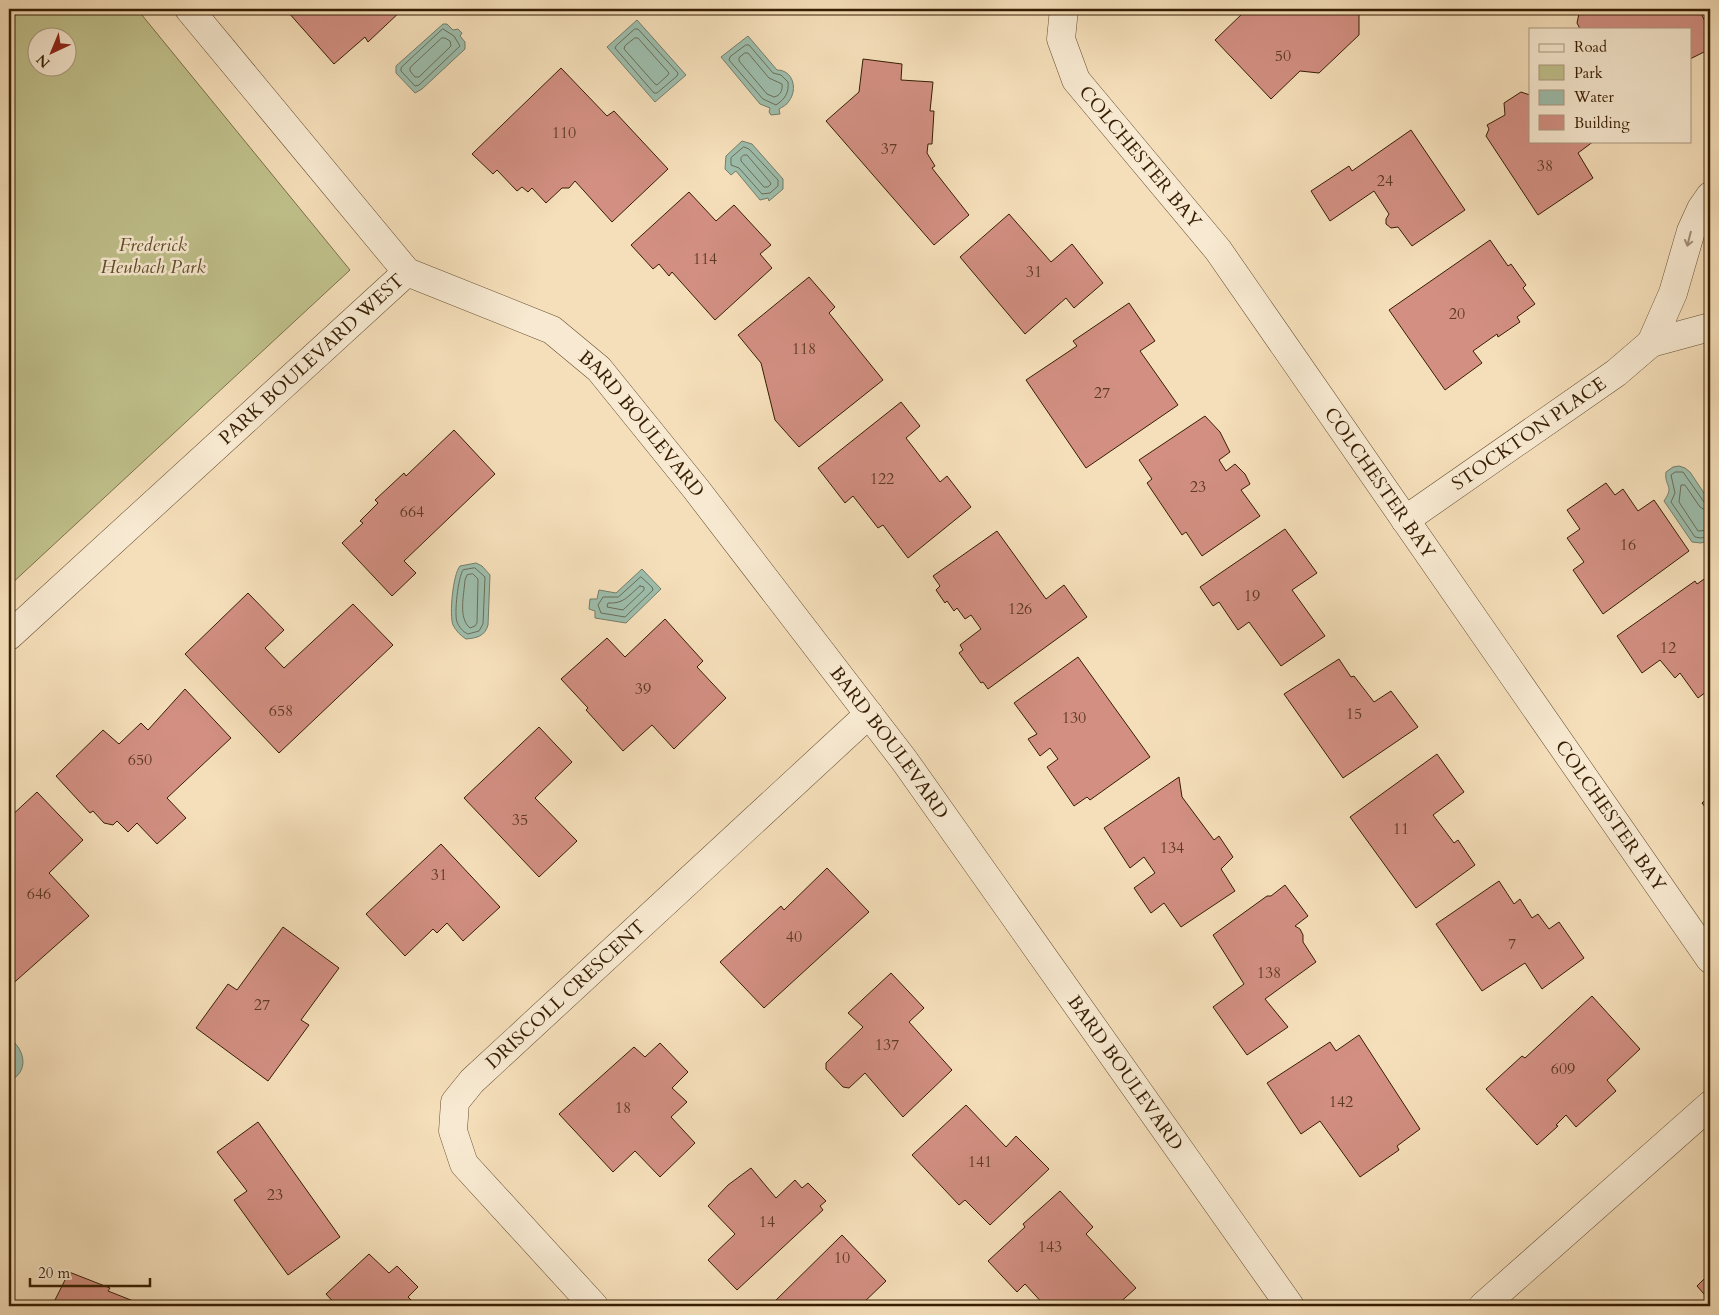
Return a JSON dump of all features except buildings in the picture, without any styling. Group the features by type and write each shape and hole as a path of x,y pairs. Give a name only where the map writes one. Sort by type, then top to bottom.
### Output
{"street":[{"name":"PARK BOULEVARD WEST","path":"9,636 407,272 189,9"},
{"name":"COLCHESTER BAY","path":"1064,9 1062,39 1076,80 1218,250 1710,959"},
{"name":"STOCKTON PLACE","path":"1405,520 1616,373 1651,343 1673,294 1691,231 1701,209 1710,196"},
{"name":"BARD BOULEVARD","path":"407,272 552,330 599,369 690,482 904,760 1290,1306"},
{"name":"STOCKTON PLACE","path":"1651,343 1710,327"},
{"name":"DRISCOLL CRESCENT","path":"594,1306 464,1164 453,1131 455,1102 479,1074 869,714"},
{"path":"1483,1306 1710,1105"}],"green space":[{"name":"Frederick Heubach Park","path":"9,9 137,9 350,270 9,586"}],"water":[{"path":"637,20 686,75 655,102 607,47"},
{"path":"443,24 447,24 453,30 458,29 462,33 460,36 465,42 465,49 422,89 415,93 396,73 396,66"},
{"path":"748,36 777,70 787,73 792,81 792,96 787,104 779,109 780,114 771,115 769,112 770,108 760,104 721,57"},
{"path":"742,141 752,144 783,179 783,189 769,201 768,198 760,200 736,171 731,175 725,169 726,156"},
{"path":"1679,466 1690,472 1710,502 1710,540 1701,543 1692,542 1664,501 1669,492 1666,472 1673,467"},
{"path":"476,563 482,566 490,575 488,625 485,632 480,636 466,639 453,625 451,613 452,595 455,577 460,566"},
{"path":"642,569 661,589 626,623 595,618 595,611 589,609 590,599 597,599 599,590 616,593"},
{"path":"9,1038 19,1048 23,1060 20,1072 9,1081"}]}
